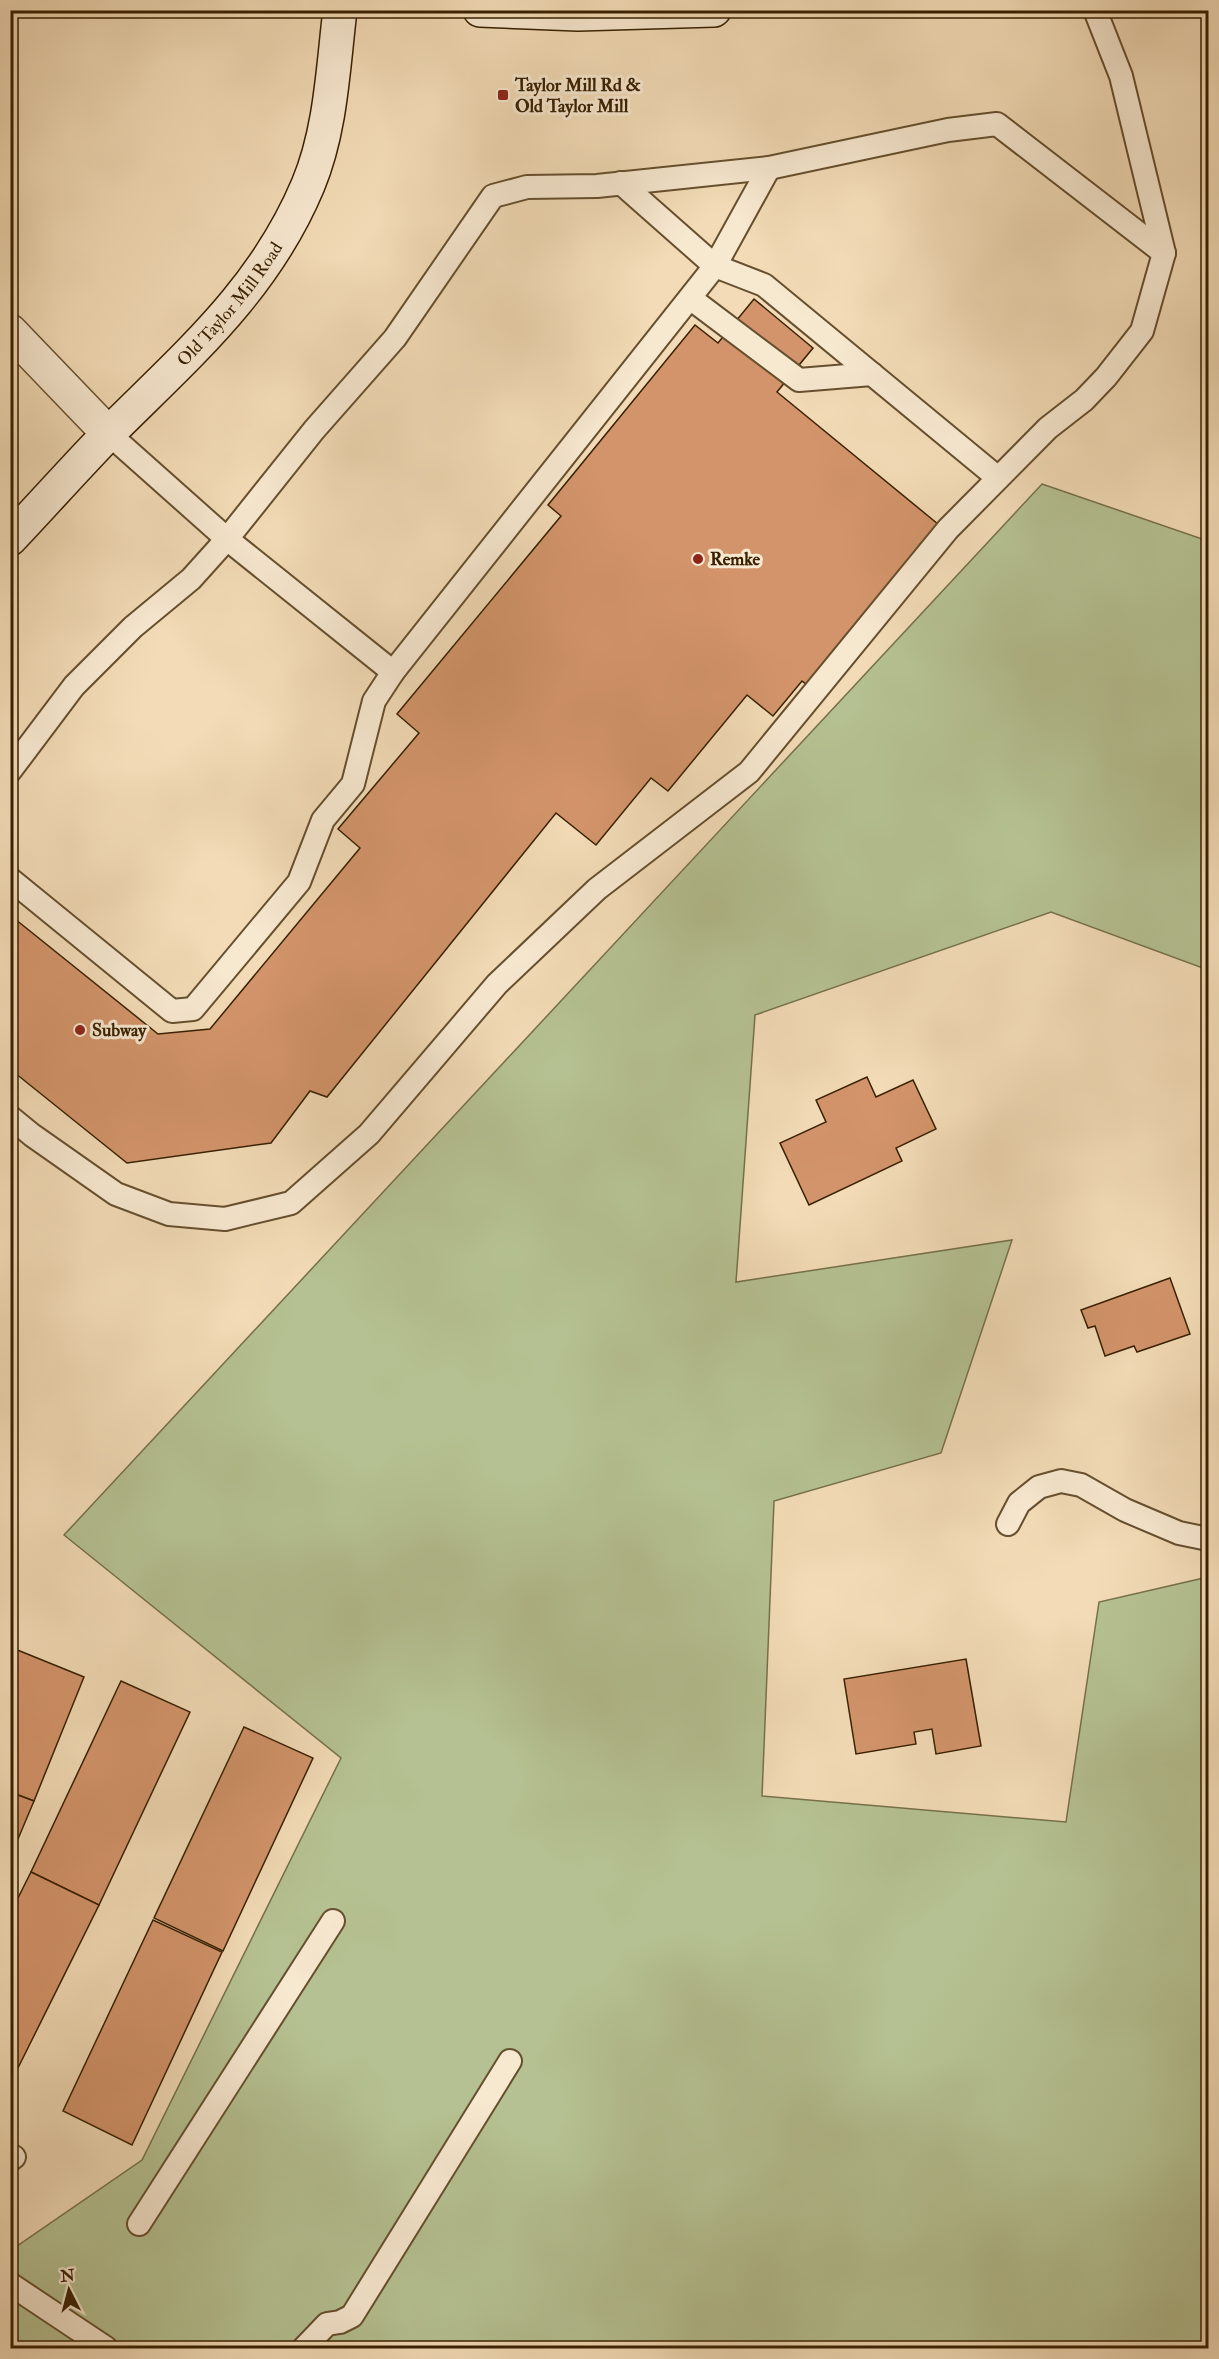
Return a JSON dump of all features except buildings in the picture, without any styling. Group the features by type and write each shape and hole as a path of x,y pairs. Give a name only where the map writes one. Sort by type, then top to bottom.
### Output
{"street":[{"name":"Old Taylor Mill Road","path":"10,539 109,434 204,339 246,292 281,241 309,183 328,116 340,10"},
{"path":"480,10 578,14 714,10"},
{"path":"10,331 109,434"}],"lane":[{"path":"10,1117 116,1194 169,1214 225,1219 291,1203 369,1134 497,984 597,889 748,772 948,529 1048,428 1084,400 1106,377 1142,331 1164,253 1121,76 1095,10"},
{"path":"10,771 74,686 133,627 191,579 227,539 314,430 395,338 493,196 526,187 597,186 769,168 948,130 997,124 1164,253"},
{"path":"10,879 172,1011 194,1009 299,882 323,820 353,784 374,701 393,672 715,266 769,168"},
{"path":"621,183 715,266 764,285 998,478"},
{"path":"690,298 800,380 872,374"},
{"path":"109,434 227,539 393,672"},
{"path":"1008,1524 1019,1503 1039,1487 1061,1480 1081,1485 1125,1510 1179,1533 1209,1539"},
{"path":"139,2224 333,1921"},
{"path":"304,2349 327,2324 340,2322 352,2316 510,2061"},
{"path":"10,2284 106,2349"}],"green space":[{"path":"1042,484 1208,541 1208,970 1051,912 755,1015 736,1282 1012,1240 941,1453 774,1501 762,1796 1066,1822 1099,1602 1208,1577 1208,2337 1195,2348 11,2348 10,2251 142,2160 341,1758 64,1535"}],"place":[{"name":"Taylor Mill Rd & Old Taylor Mill","path":"503,95"},
{"name":"Remke","path":"698,559"},
{"name":"Subway","path":"80,1030"}]}
